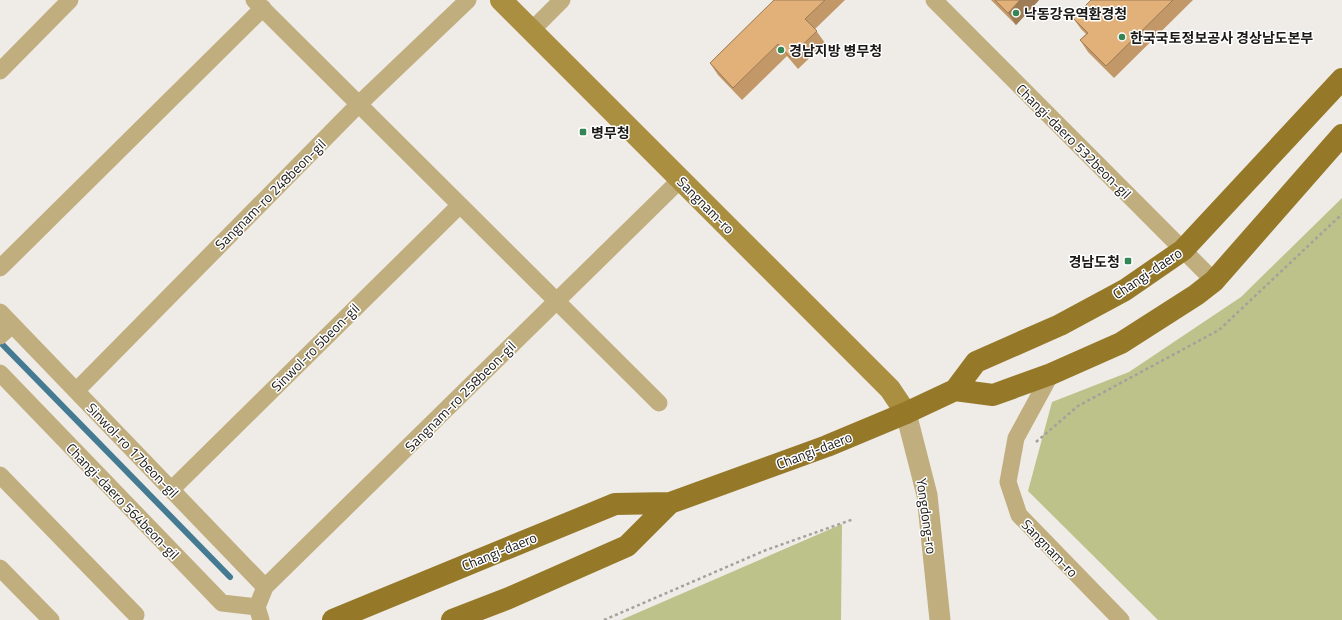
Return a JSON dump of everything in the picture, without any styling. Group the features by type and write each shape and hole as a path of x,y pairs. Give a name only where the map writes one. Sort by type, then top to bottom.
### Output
{"main road":[{"name":"Sangnam-ro","path":"501,0 890,389 906,413"},
{"name":"Changi-daero","path":"333,620 615,504 670,503 827,446 906,413 955,390 976,362 1060,325 1126,290 1182,250 1342,79"},
{"path":"955,390 993,395 1051,374 1121,343 1190,299 1214,281 1342,135"},
{"name":"Changi-daero","path":"452,620 509,598 627,546 670,503"}],"street":[{"path":"0,71 70,0"},
{"name":"Sangnam-ro 248beon-gil","path":"76,391 359,104 468,0"},
{"path":"532,30 562,0"},
{"name":"Changi-daero 532beon-gil","path":"934,0 1214,281"},
{"path":"0,268 258,4 659,403"},
{"name":"Sangnam-ro 258beon-gil","path":"259,614 265,588 681,179"},
{"name":"Sinwol-ro 5beon-gil","path":"171,490 460,205"},
{"name":"Sinwol-ro 17beon-gil","path":"0,312 6,330 76,391 265,588"},
{"name":"Changi-daero 564beon-gil","path":"0,373 222,603 259,614"},
{"name":"Sangnam-ro","path":"1051,374 1016,438 1008,482 1019,515 1121,620"},
{"name":"Yongdong-ro","path":"906,413 927,495 940,620"},
{"path":"0,475 136,615"},
{"path":"0,568 50,620"}],"path":[{"path":"1036,442 1078,406 1219,330 1342,214"},
{"path":"604,620 766,550 854,519"}],"green space":[{"path":"1342,198 1342,620 1158,620 1028,491 1052,402 1129,372 1241,297"},
{"path":"842,524 841,620 621,620"}],"building":[{"path":"774,0 825,0 805,19 817,31 790,57 778,44 733,88 710,63"},
{"path":"995,0 1020,0 1008,13"},
{"name":"한국국토정보공사 경상남도본부","path":"1091,0 1173,0 1106,66 1080,40 1088,33 1073,18"}],"waterway":[{"path":"0,342 230,577"}],"place":[{"name":"낙동강유역환경청","path":"1016,13"},
{"name":"한국국토정보공사 경상남도본부","path":"1122,37"},
{"name":"경남지방 병무청","path":"781,50"},
{"name":"병무청","path":"583,132"},
{"name":"경남도청","path":"1128,261"}]}
